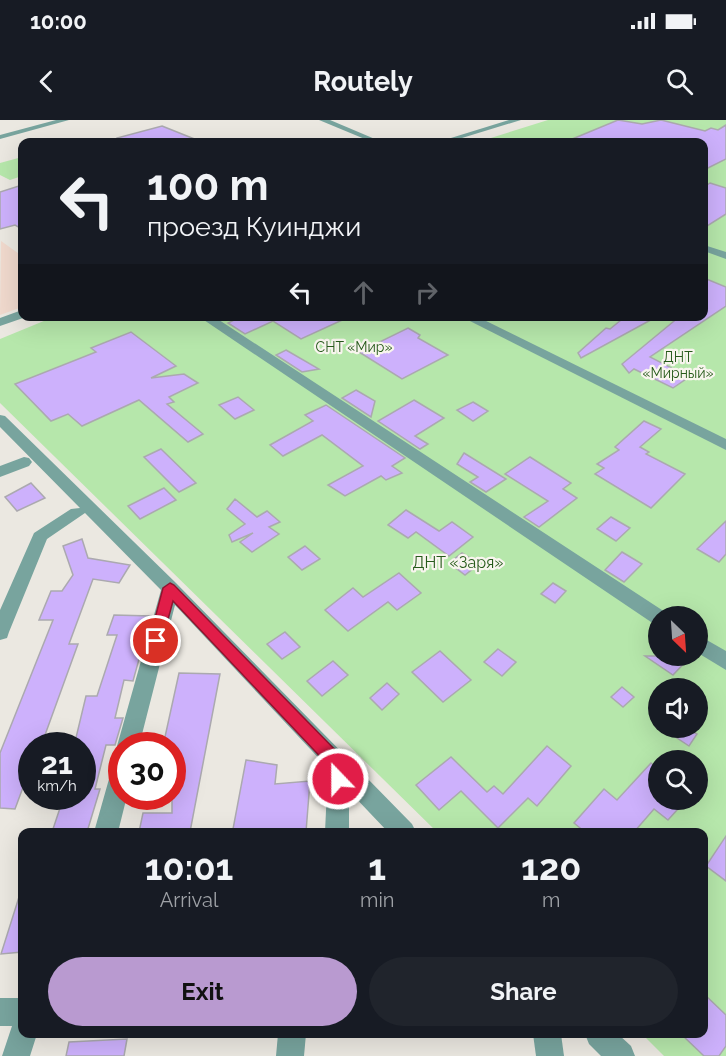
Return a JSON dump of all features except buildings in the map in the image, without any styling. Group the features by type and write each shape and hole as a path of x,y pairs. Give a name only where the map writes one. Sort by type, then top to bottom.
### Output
{"street":[{"path":"0,137 42,120"},
{"path":"0,131 65,120"},
{"path":"322,120 368,138"},
{"path":"456,138 517,120"},
{"path":"708,249 726,256"},
{"path":"0,322 18,315"},
{"path":"212,321 648,610"},
{"path":"476,321 726,445"},
{"path":"0,419 170,588 400,828"},
{"path":"0,472 24,462"},
{"path":"0,632 40,537 44,532 77,513"},
{"path":"132,732 170,588"},
{"path":"708,650 726,662"},
{"path":"337,828 339,764"},
{"path":"107,828 112,810"},
{"path":"0,1012 18,1012"},
{"path":"16,1056 22,1038"},
{"path":"290,1056 292,1038"},
{"path":"548,1038 550,1056"},
{"path":"603,1038 621,1056"}],"shaded area":[{"path":"1,241 18,253 18,308 0,315"}],"green space":[{"name":"ДНТ «Заря»","path":"548,120 726,120 726,1056 664,1056 646,1038 708,1038 708,828 433,828 0,403 0,339 44,321 708,321 708,138 491,138"},
{"path":"18,158 18,177 10,180 0,175 0,163"}],"route":[{"path":"156,641 170,588 339,764 338,779"}],"park label":[{"name":"СНТ «Мир»","path":"354,347"},
{"name":"ДНТ «Мирный»","path":"678,366"}]}
